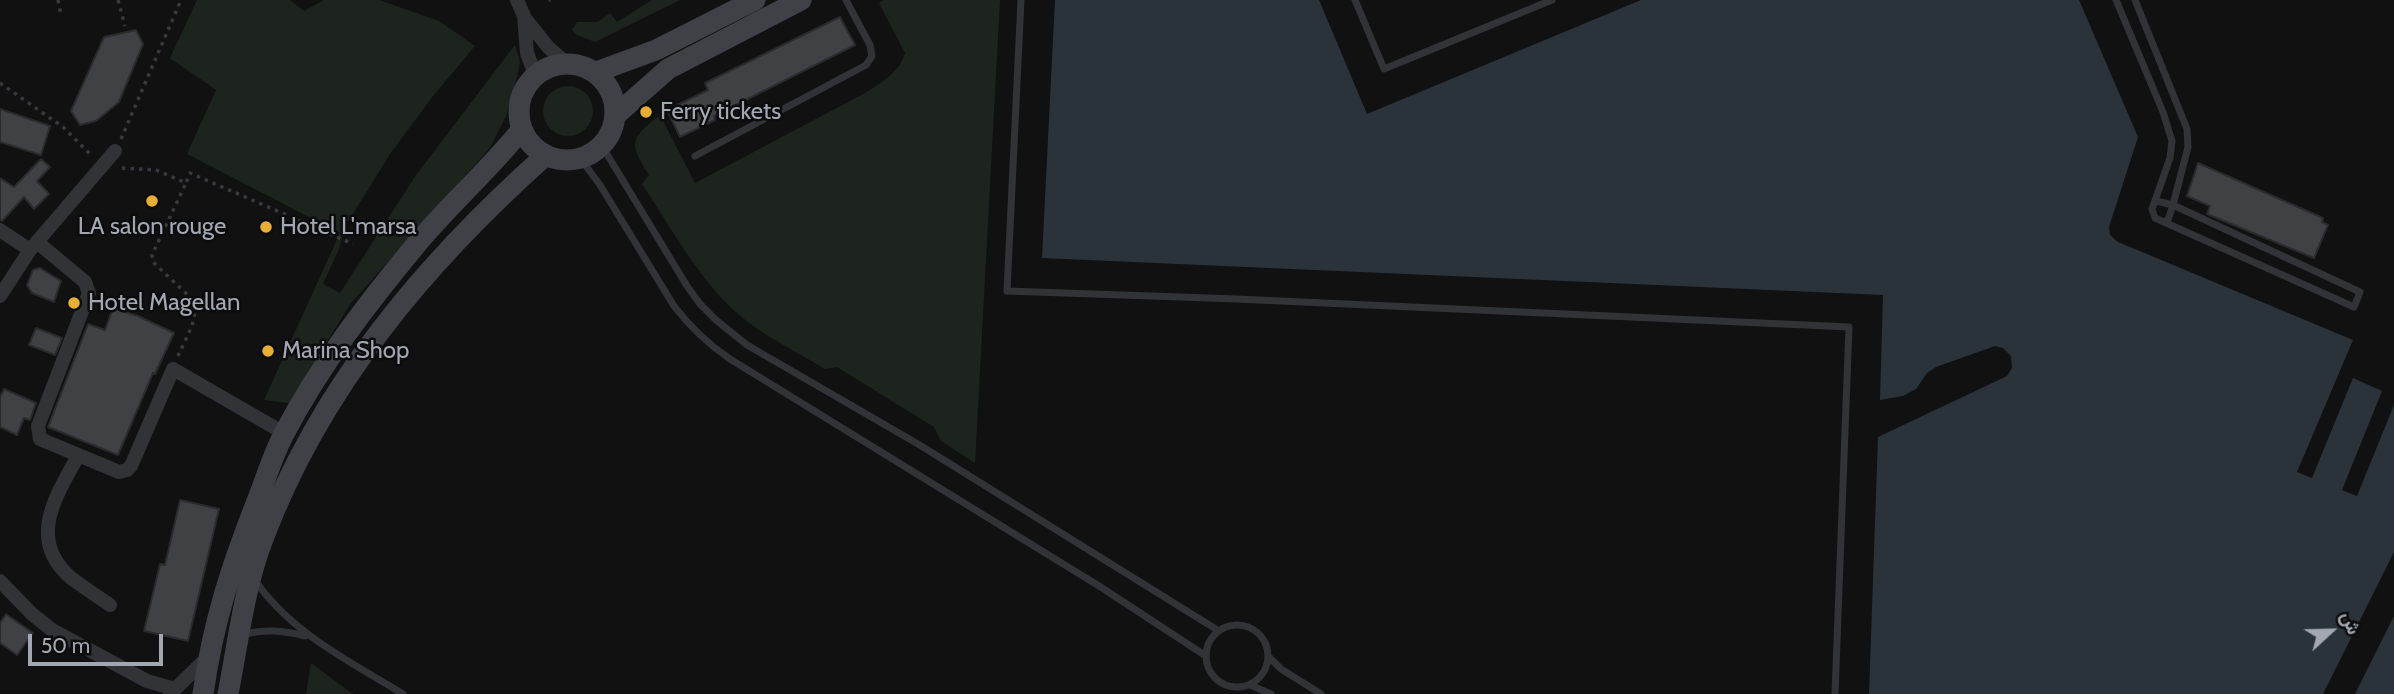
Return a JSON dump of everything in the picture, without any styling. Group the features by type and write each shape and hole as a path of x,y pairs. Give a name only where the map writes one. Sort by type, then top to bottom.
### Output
{"main road":[{"path":"596,72 656,50 755,0"},
{"path":"616,115 668,69 802,0"},
{"path":"566,63 577,64 596,72 613,96 616,115 612,132 602,146 580,158 563,160 546,155 532,144 522,129 520,100 528,82 550,66 566,63"},
{"path":"203,694 225,587 284,433 355,322 416,245 461,194 496,161 522,129"},
{"path":"228,694 262,540 320,419 351,369 410,293 454,243 546,155"}],"street":[{"path":"517,0 524,16 548,47 566,63"},
{"path":"524,16 527,53 535,75"},
{"path":"0,296 34,246 116,152"},
{"path":"0,230 34,246 88,287 87,300 37,431 40,439 119,472 127,470 173,369 284,433"},
{"path":"78,456 50,511 47,535 53,558 70,576 110,605"},
{"path":"0,581 52,630 172,692 209,656"}],"lane":[{"path":"695,156 866,65 872,56 870,46 846,0"},
{"path":"1021,0 1007,291 1849,327 1835,694"},
{"path":"1355,0 1384,69 1552,0"},
{"path":"2116,0 2163,112 2172,141 2171,158 2156,201 2152,214 2164,222 2354,307 2360,292 2173,205 2156,201"},
{"path":"2135,0 2187,129 2188,147 2173,205 2168,220 2164,222"},
{"path":"602,146 699,304 732,334 918,444 1219,631"},
{"path":"580,158 600,185 674,306 685,321 711,346 1099,586 1206,656"},
{"path":"252,576 280,612 309,637 403,694"},
{"path":"1269,657 1264,674 1242,688 1224,685 1211,673 1206,656 1211,639 1219,631 1233,625 1251,628 1264,640 1269,657 1281,669 1321,694"},
{"path":"239,636 259,631 277,631 309,637"},
{"path":"1250,685 1271,694"}],"path":[{"path":"58,0 61,15"},
{"path":"118,0 125,26"},
{"path":"116,152 181,0"},
{"path":"0,83 63,127 103,167 156,170 186,183"},
{"path":"173,369 195,316 195,307 193,300 153,262 152,255 190,173 353,244"}],"shaded area":[{"path":"197,0 290,0 304,11 324,0 379,0 439,21 475,46 390,154 346,225 323,284 340,293 416,175 515,45 520,62 506,116 490,148 351,303 289,403 264,400 340,233 187,154 216,90 170,58"},
{"path":"652,0 680,0 595,42 577,35 572,30 577,22 598,22 610,13 617,22"},
{"path":"884,0 1000,0 975,463 941,441 934,427 837,367 825,369 747,322 710,285 642,184 649,175 635,148 635,142 643,130 660,115 695,183 867,92 884,80 899,66 905,53 879,3"},
{"path":"1055,0 1319,0 1367,114 1641,0 2079,0 2138,137 2109,227 2110,235 2118,242 2353,340 2297,472 2312,478 2353,378 2382,391 2342,490 2357,496 2394,405 2394,552 2323,694 1869,694 1878,437 2007,376 2012,368 2011,356 2003,348 1995,346 1936,367 1927,373 1916,389 1903,396 1880,400 1883,295 1042,258"},
{"path":"568,86 585,94 593,111 585,128 568,136 551,128 543,111 551,94"},
{"path":"2394,616 2394,694 2355,694"},
{"path":"311,663 350,692 354,694 306,694"}],"building":[{"path":"840,17 855,45 714,116 715,120 680,137 667,110 708,90 705,83"},
{"path":"136,30 143,44 119,102 96,121 80,125 71,111 104,37"},
{"path":"0,109 50,126 41,155 0,142"},
{"path":"41,159 50,167 37,181 49,194 34,209 24,197 2,221 0,220 0,178 14,187"},
{"path":"2198,163 2323,218 2322,222 2328,225 2314,258 2207,214 2210,206 2187,196"},
{"path":"40,268 61,281 54,302 32,293 27,285 33,270"},
{"path":"113,308 174,333 155,374 153,373 118,455 48,427 88,324 105,330"},
{"path":"36,328 62,338 55,355 29,345"},
{"path":"4,389 36,403 30,420 24,418 17,435 0,427 0,397"},
{"path":"180,500 219,509 188,641 144,631 160,564 165,565"},
{"path":"6,614 33,633 17,655 0,643 0,623"}],"place":[{"name":"Ferry tickets","path":"646,112"},
{"name":"LA salon rouge","path":"152,201"},
{"name":"Hotel L'marsa","path":"266,227"},
{"name":"Hotel Magellan","path":"74,303"},
{"name":"Marina Shop","path":"268,351"}]}
